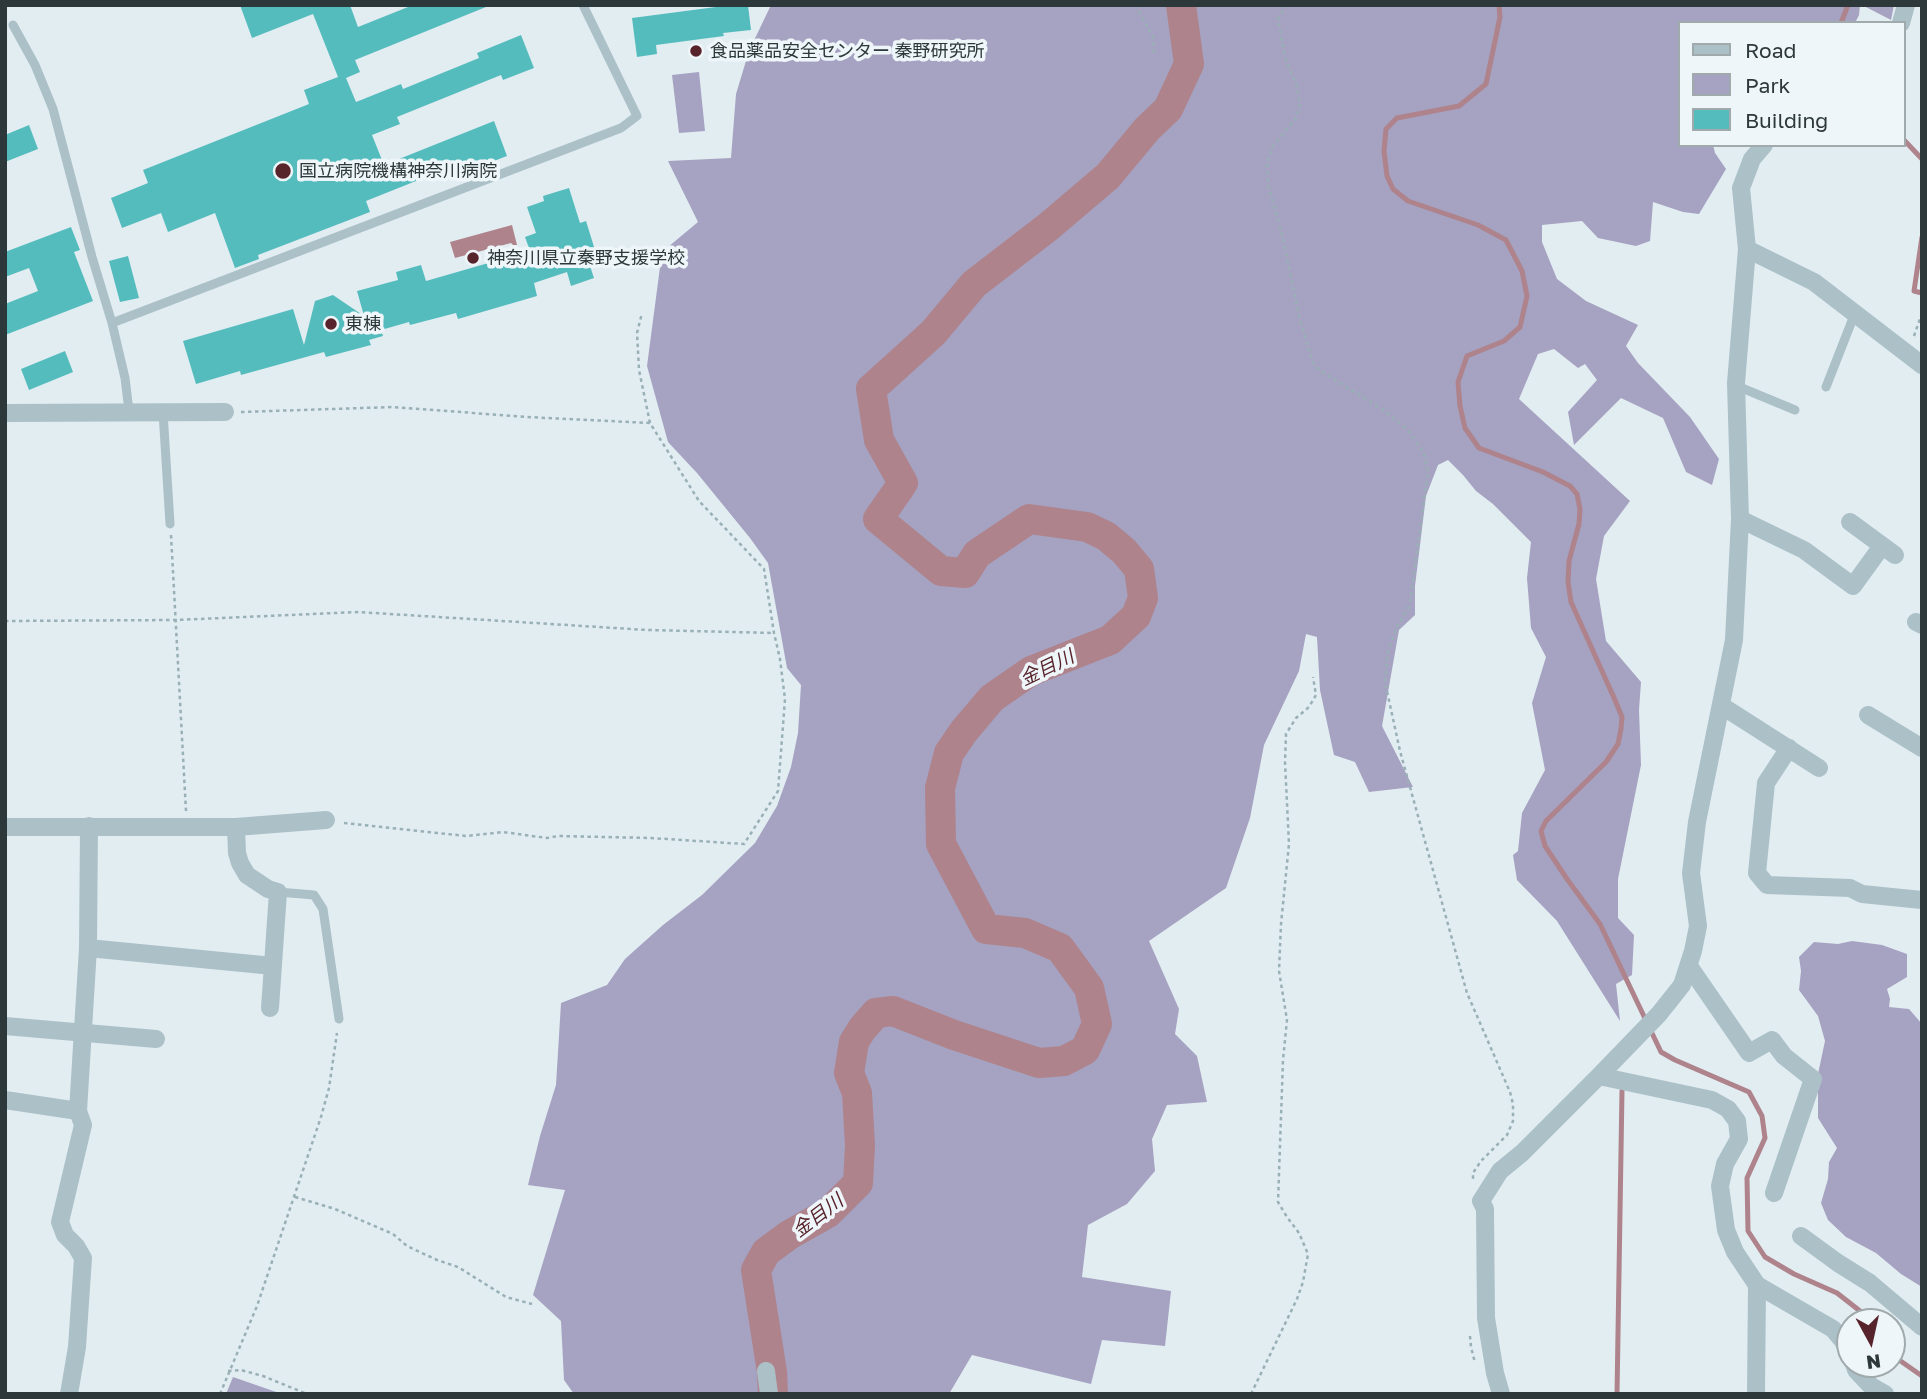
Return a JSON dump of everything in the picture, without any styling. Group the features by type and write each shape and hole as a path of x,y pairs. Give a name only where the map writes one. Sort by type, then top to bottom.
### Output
{"street":[{"path":"1501,1394 1486,1318 1485,1209 1481,1201 1500,1171 1522,1153 1599,1076 1659,1014 1682,985 1698,926 1690,873 1702,796 1734,640 1740,519 1737,386 1747,248 1741,188 1752,159 1762,147"},
{"path":"1747,248 1814,282 1916,361"},
{"path":"5,413 225,412"},
{"path":"1740,519 1804,550 1859,590 1889,551 1850,522"},
{"path":"1722,706 1819,768"},
{"path":"1868,715 1922,748"},
{"path":"1788,748 1766,783 1757,873 1767,885 1850,888 1862,894 1922,900"},
{"path":"5,827 236,827 326,820"},
{"path":"69,1394 78,1347 83,1258 65,1235 60,1222 83,1125 78,1111 88,948 89,826"},
{"path":"236,827 237,853 247,875 268,890 278,892 270,1009"},
{"path":"88,948 273,966"},
{"path":"1689,966 1749,1053 1772,1040 1784,1056 1813,1079 1774,1193"},
{"path":"5,1026 156,1039"},
{"path":"1599,1076 1712,1100 1728,1109 1737,1121 1739,1139 1725,1164 1720,1185 1726,1230 1735,1252 1757,1285 1836,1333"},
{"path":"5,1100 78,1111"},
{"path":"1801,1236 1870,1283 1922,1326"},
{"path":"1756,1394 1757,1285"},
{"path":"766,1371 769,1394"},
{"path":"1864,1378 1885,1394"}],"lane":[{"path":"112,323 621,128 637,116 583,5"},
{"path":"13,25 35,65 53,109 112,323 130,411"},
{"path":"1826,387 1855,313"},
{"path":"1737,386 1795,410"},
{"path":"163,412 170,524"},
{"path":"278,892 314,895 323,909 339,1019"}],"path":[{"path":"1135,5 1153,37 1154,54"},
{"path":"1287,5 1278,19 1285,58 1296,84 1300,104 1297,117 1273,146 1267,164 1268,185 1282,234 1300,320 1313,363 1319,370 1385,411 1408,430 1424,453 1428,472 1410,602 1396,627 1388,651 1385,682 1400,751 1467,993 1513,1104 1513,1121 1507,1135 1473,1173 1474,1185 1481,1201"},
{"path":"326,820 466,836 503,832 547,838 651,838 744,844 778,791 785,699 764,569 699,501 650,423 639,370 637,333 642,313"},
{"path":"1916,361 1915,332 1922,313"},
{"path":"225,412 393,407 650,423"},
{"path":"170,524 186,826"},
{"path":"5,621 176,620 358,612 647,630 774,633"},
{"path":"1251,1394 1297,1299 1308,1254 1299,1233 1278,1202 1287,1020 1279,971 1289,844 1284,762 1286,734 1296,718 1309,708 1316,695 1313,677"},
{"path":"220,1394 257,1306 295,1197 329,1088 339,1019"},
{"path":"295,1197 335,1209 393,1234 407,1246 458,1267 506,1297 532,1304"},
{"path":"228,1371 241,1370 263,1376 307,1394"}],"green space":[{"path":"771,5 1860,5 1856,21 1678,21 1678,147 1714,147 1726,169 1699,214 1683,212 1653,202 1650,241 1636,246 1598,238 1582,221 1542,225 1542,242 1557,279 1586,301 1638,325 1626,346 1638,363 1690,417 1719,459 1712,485 1686,472 1663,418 1621,398 1574,445 1568,412 1597,380 1585,364 1578,368 1554,349 1538,354 1519,399 1630,501 1604,536 1596,579 1606,641 1641,682 1641,765 1618,879 1618,918 1634,935 1632,975 1616,984 1620,1021 1557,921 1517,880 1513,855 1518,851 1522,813 1545,770 1532,703 1546,657 1531,628 1527,578 1531,542 1476,491 1448,460 1438,465 1426,496 1415,586 1415,615 1399,630 1382,726 1413,787 1369,792 1355,762 1334,755 1320,690 1317,637 1306,634 1299,671 1264,745 1250,818 1226,888 1149,941 1179,1009 1175,1034 1197,1056 1207,1102 1167,1105 1152,1139 1155,1171 1127,1204 1088,1225 1082,1277 1171,1291 1165,1346 1102,1340 1091,1384 972,1355 949,1394 574,1394 564,1380 561,1321 533,1295 565,1190 528,1185 556,1085 561,1003 607,985 625,959 702,895 755,843 777,806 791,767 798,733 801,685 787,668 768,563 697,473 668,442 647,366 662,252 698,222 668,161 731,158 736,94 749,51"},
{"path":"1862,5 1894,5 1891,20"},
{"path":"699,72 705,131 679,133 672,75"},
{"path":"1852,941 1882,945 1907,954 1907,977 1887,989 1889,1007 1909,1009 1922,1024 1922,1287 1876,1253 1846,1237 1828,1220 1821,1203 1828,1179 1829,1162 1837,1148 1818,1118 1818,1074 1825,1041 1818,1016 1799,990 1799,957 1814,942 1838,944"},
{"path":"233,1377 282,1394 226,1394"}],"shaded area":[{"path":"512,225 517,245 511,243 455,258 450,242"}],"building":[{"path":"240,5 350,5 358,27 413,5 491,5 355,60 360,72 346,78 356,102 401,84 403,89 479,58 477,53 521,35 534,68 503,80 501,75 397,117 400,124 372,135 384,165 494,121 507,156 481,166 482,170 461,178 456,165 366,201 370,212 258,255 259,259 235,268 215,213 168,232 161,213 122,228 111,198 148,183 143,170 309,104 304,90 338,77 313,14 252,38"},
{"path":"748,5 751,30 656,45 657,54 637,57 632,18"},
{"path":"29,125 38,149 5,162 5,135"},
{"path":"569,188 580,223 586,221 599,263 590,266 594,278 571,286 567,272 534,283 537,296 458,319 456,313 410,325 409,322 381,330 383,336 369,340 371,345 326,357 324,352 241,375 240,371 196,384 183,341 293,309 304,345 315,301 333,295 364,316 357,291 398,280 396,272 421,265 426,281 530,251 525,237 536,233 527,207 544,201 543,196"},
{"path":"71,227 80,250 74,252 93,301 5,335 5,304 38,291 29,268 5,277 5,252"},
{"path":"128,256 139,298 120,302 109,261"},
{"path":"65,351 73,372 29,390 21,369"}],"waterway":[{"name":"金目川","path":"773,1394 756,1270 766,1252 789,1235 828,1213 858,1183 860,1145 857,1093 849,1073 854,1042 876,1013 893,1011 954,1035 1039,1063 1064,1061 1085,1050 1097,1024 1089,988 1060,948 1025,933 986,929 941,844 940,788 949,753 992,698 1031,671 1110,640 1136,616 1143,598 1139,569 1124,551 1106,536 1087,527 1029,519 977,554 965,573 941,571 878,519 903,483 879,440 871,389 933,333 974,284 1108,176 1147,129 1168,109 1189,64 1181,5"},
{"path":"1499,5 1500,17 1486,84 1459,106 1397,118 1386,129 1384,151 1387,176 1393,189 1408,201 1478,225 1506,240 1522,271 1527,296 1520,327 1504,341 1467,356 1458,382 1465,428 1479,448 1543,472 1570,486 1577,494 1579,524 1569,561 1571,602 1622,717 1621,729 1618,744 1606,762 1546,821 1541,831 1545,846 1600,924 1661,1052 1749,1092 1762,1116 1765,1138 1747,1178 1748,1231 1765,1257 1794,1274 1837,1293 1856,1308"},
{"path":"1842,21 1848,5"},
{"path":"1906,142 1922,159"},
{"path":"1922,237 1914,291 1922,293"},
{"path":"1617,1394 1622,1091"},
{"path":"1906,1365 1922,1376"}],"place":[{"name":"食品薬品安全センター 秦野研究所","path":"696,51"},
{"name":"国立病院機構神奈川病院","path":"283,171"},
{"name":"神奈川県立秦野支援学校","path":"473,258"},
{"name":"東棟","path":"331,324"}]}
